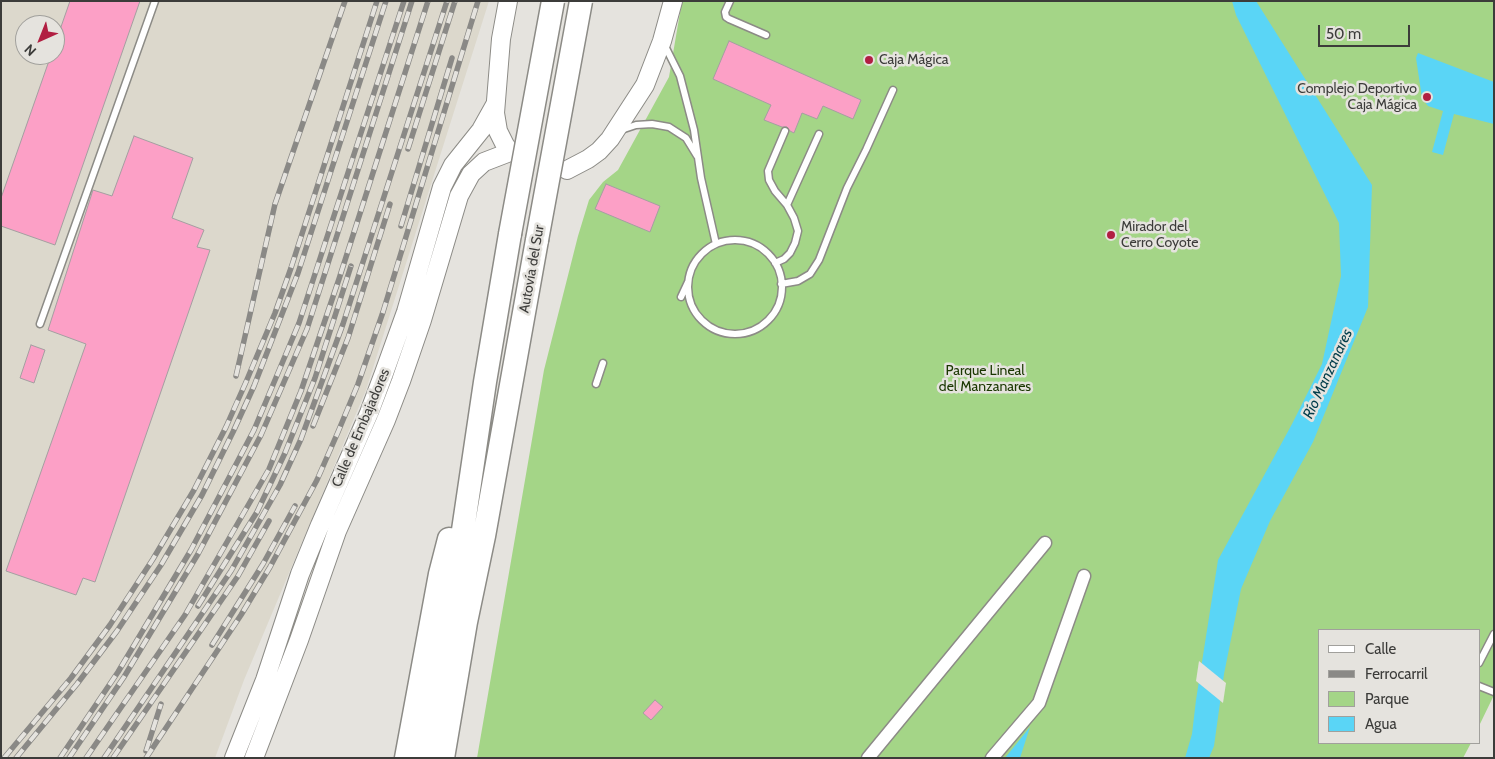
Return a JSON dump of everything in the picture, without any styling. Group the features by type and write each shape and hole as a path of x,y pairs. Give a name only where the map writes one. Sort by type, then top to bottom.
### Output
{"highway":[{"name":"Autovía del Sur","path":"485,382 553,1"},
{"name":"Autovía del Sur","path":"484,536 581,1"},
{"path":"406,758 440,574 485,382"},
{"path":"425,758 455,584 485,382"},
{"path":"443,758 466,622 484,536"},
{"path":"458,758 479,611 484,536"}],"main road":[{"path":"496,104 501,39 508,1"},
{"path":"567,170 599,151 613,134 645,85 662,41 673,1"},
{"name":"Calle de Embajadores","path":"254,758 337,531 386,420 401,381 422,320 459,196 471,174 484,162 510,152 498,131 495,114 496,104"},
{"name":"Calle de Embajadores","path":"234,758 265,680 300,574 369,413 384,373 406,312 442,187 453,165 481,130 496,104"}],"street":[{"path":"868,758 1045,543"},
{"path":"992,758 1039,702 1084,576"}],"lane":[{"path":"40,324 155,1"},
{"path":"730,1 725,12 729,19 766,34"},
{"path":"662,41 680,76 694,130 701,178 716,244"},
{"path":"781,284 798,280 810,274 819,260 847,188 893,90"},
{"path":"613,134 636,125 652,124 669,127 686,138 698,158"},
{"path":"775,263 784,259 790,253 798,231 787,205 775,191 769,180 768,171 785,132"},
{"path":"787,205 819,134"},
{"path":"681,297 693,266 702,253 716,244 731,240 747,242 762,248 775,263 780,274 782,290 780,301 775,311 765,323 751,331 735,334 720,331 701,319 694,310 689,296 688,281"},
{"path":"596,384 603,362"},
{"path":"1480,661 1494,634"},
{"path":"1480,686 1494,692"}],"shaded area":[{"path":"1,1 489,1 366,390 244,680 215,758 1,758"}],"green space":[{"name":"Parque Lineal del Manzanares","path":"682,1 1494,1 1494,695 1480,724 1480,629 1318,629 1318,744 1470,744 1463,758 477,758 544,370 578,236 589,200 603,182 618,170 669,77"}],"water":[{"name":"Río Manzanares","path":"1232,1 1256,1 1372,185 1368,307 1313,442 1270,521 1241,589 1224,674 1214,746 1209,758 1185,758 1192,734 1218,560 1292,424 1322,364 1341,276 1339,223 1236,15"},
{"path":"1418,53 1494,82 1494,124 1454,114 1443,155 1432,152 1443,111 1428,106 1422,98 1416,58"},
{"path":"1030,727 1020,758 1005,758"}],"pier":[{"path":"1199,661 1226,683 1223,703 1196,681"}],"building":[{"path":"70,1 140,1 55,245 1,226 1,198 48,65 65,65 65,15"},
{"path":"729,41 861,100 853,119 823,106 817,119 802,113 794,133 787,127 764,120 771,105 713,79"},
{"path":"134,136 193,158 172,218 204,230 197,247 210,250 95,582 83,578 76,595 6,571 86,344 48,330 93,190 112,196"},
{"path":"606,184 660,206 650,232 595,209"},
{"path":"31,345 45,350 34,383 20,378"},
{"path":"655,700 663,707 651,720 643,713"}],"railway":[{"path":"236,376 275,204 345,1"},
{"path":"4,758 71,678 110,625 153,559 194,490 226,427 275,313 291,268 377,1"},
{"path":"16,758 77,684 117,631 161,565 202,495 233,432 254,386 298,273 386,1"},
{"path":"60,758 118,672 191,550 254,430 299,323 404,1"},
{"path":"69,758 124,677 198,554 261,435 307,329 412,1"},
{"path":"86,758 185,615 269,469 301,391 428,1"},
{"path":"104,758 231,571 280,485 301,439 343,324 447,1"},
{"path":"408,149 455,1"},
{"path":"146,758 241,615 270,567 317,480 358,384 383,312 478,1"},
{"path":"401,226 452,58"},
{"path":"313,426 348,338 390,204"},
{"path":"198,606 257,512 285,453 315,378 351,266"},
{"path":"212,645 263,564 295,506"},
{"path":"113,758 238,576 269,521"},
{"path":"146,751 161,704"}],"place":[{"name":"Caja Mágica","path":"869,60"},
{"name":"Complejo Deportivo Caja Mágica","path":"1427,97"},
{"name":"Mirador del Cerro Coyote","path":"1111,235"}]}
